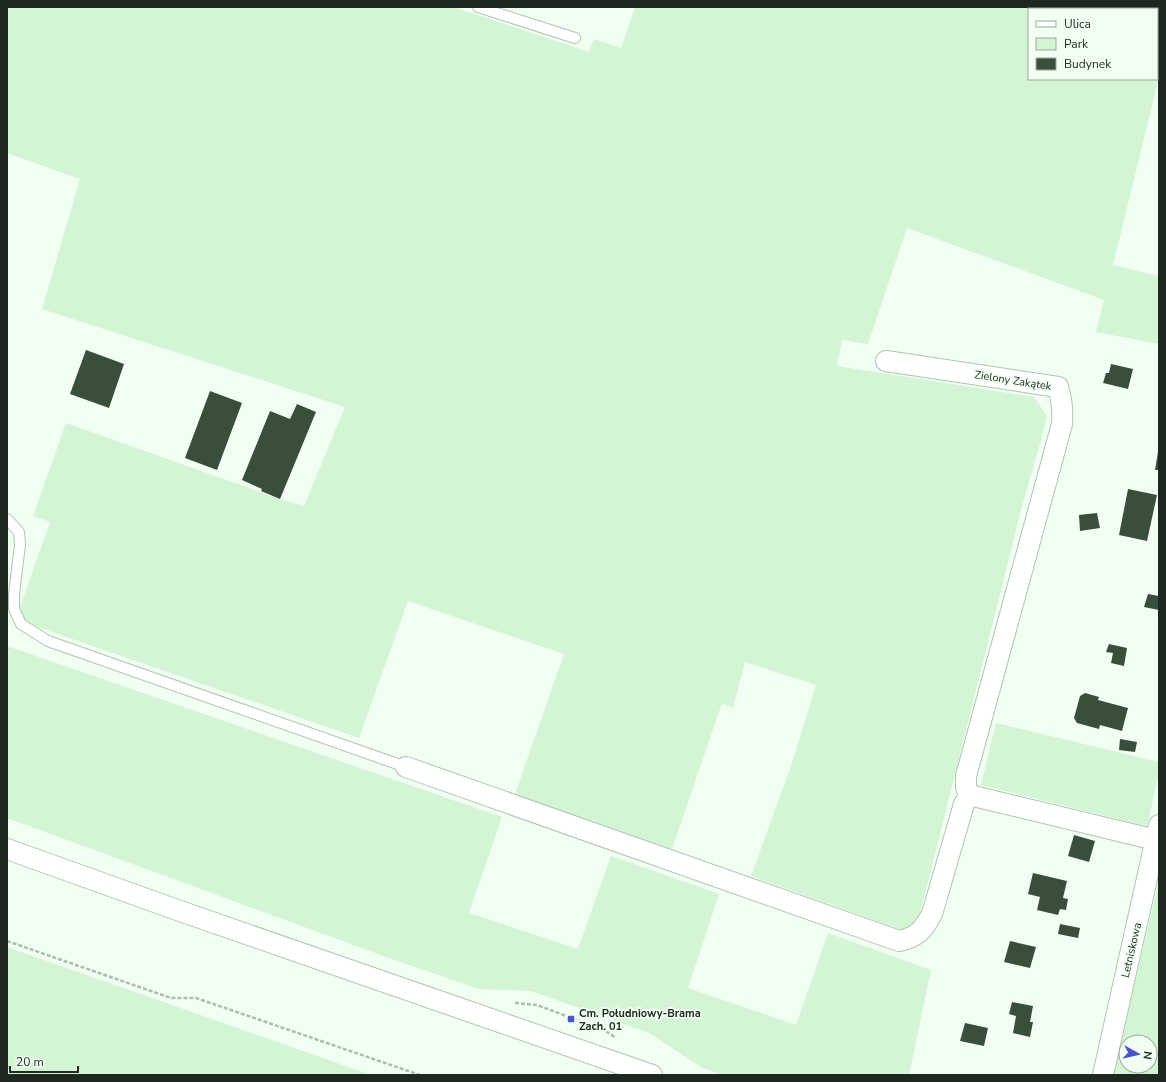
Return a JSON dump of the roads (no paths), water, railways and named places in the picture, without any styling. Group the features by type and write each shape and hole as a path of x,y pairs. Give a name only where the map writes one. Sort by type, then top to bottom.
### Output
{"street":[{"name":"Zielony Zakątek","path":"886,361 1058,387 1062,401 1062,424 966,776 966,787 969,795"},
{"path":"406,767 899,941 910,939 923,929 932,914 964,804 969,795 1157,832"},
{"name":"Letniskowa","path":"1103,1075 1157,832"},
{"path":"7,849 180,911 652,1075"}],"lane":[{"path":"478,7 575,38"},
{"path":"7,519 19,532 20,545 14,594 14,609 21,624 48,641 406,767"}],"place":[{"name":"Cm. Południowy-Brama Zach. 01","path":"571,1019"}]}
